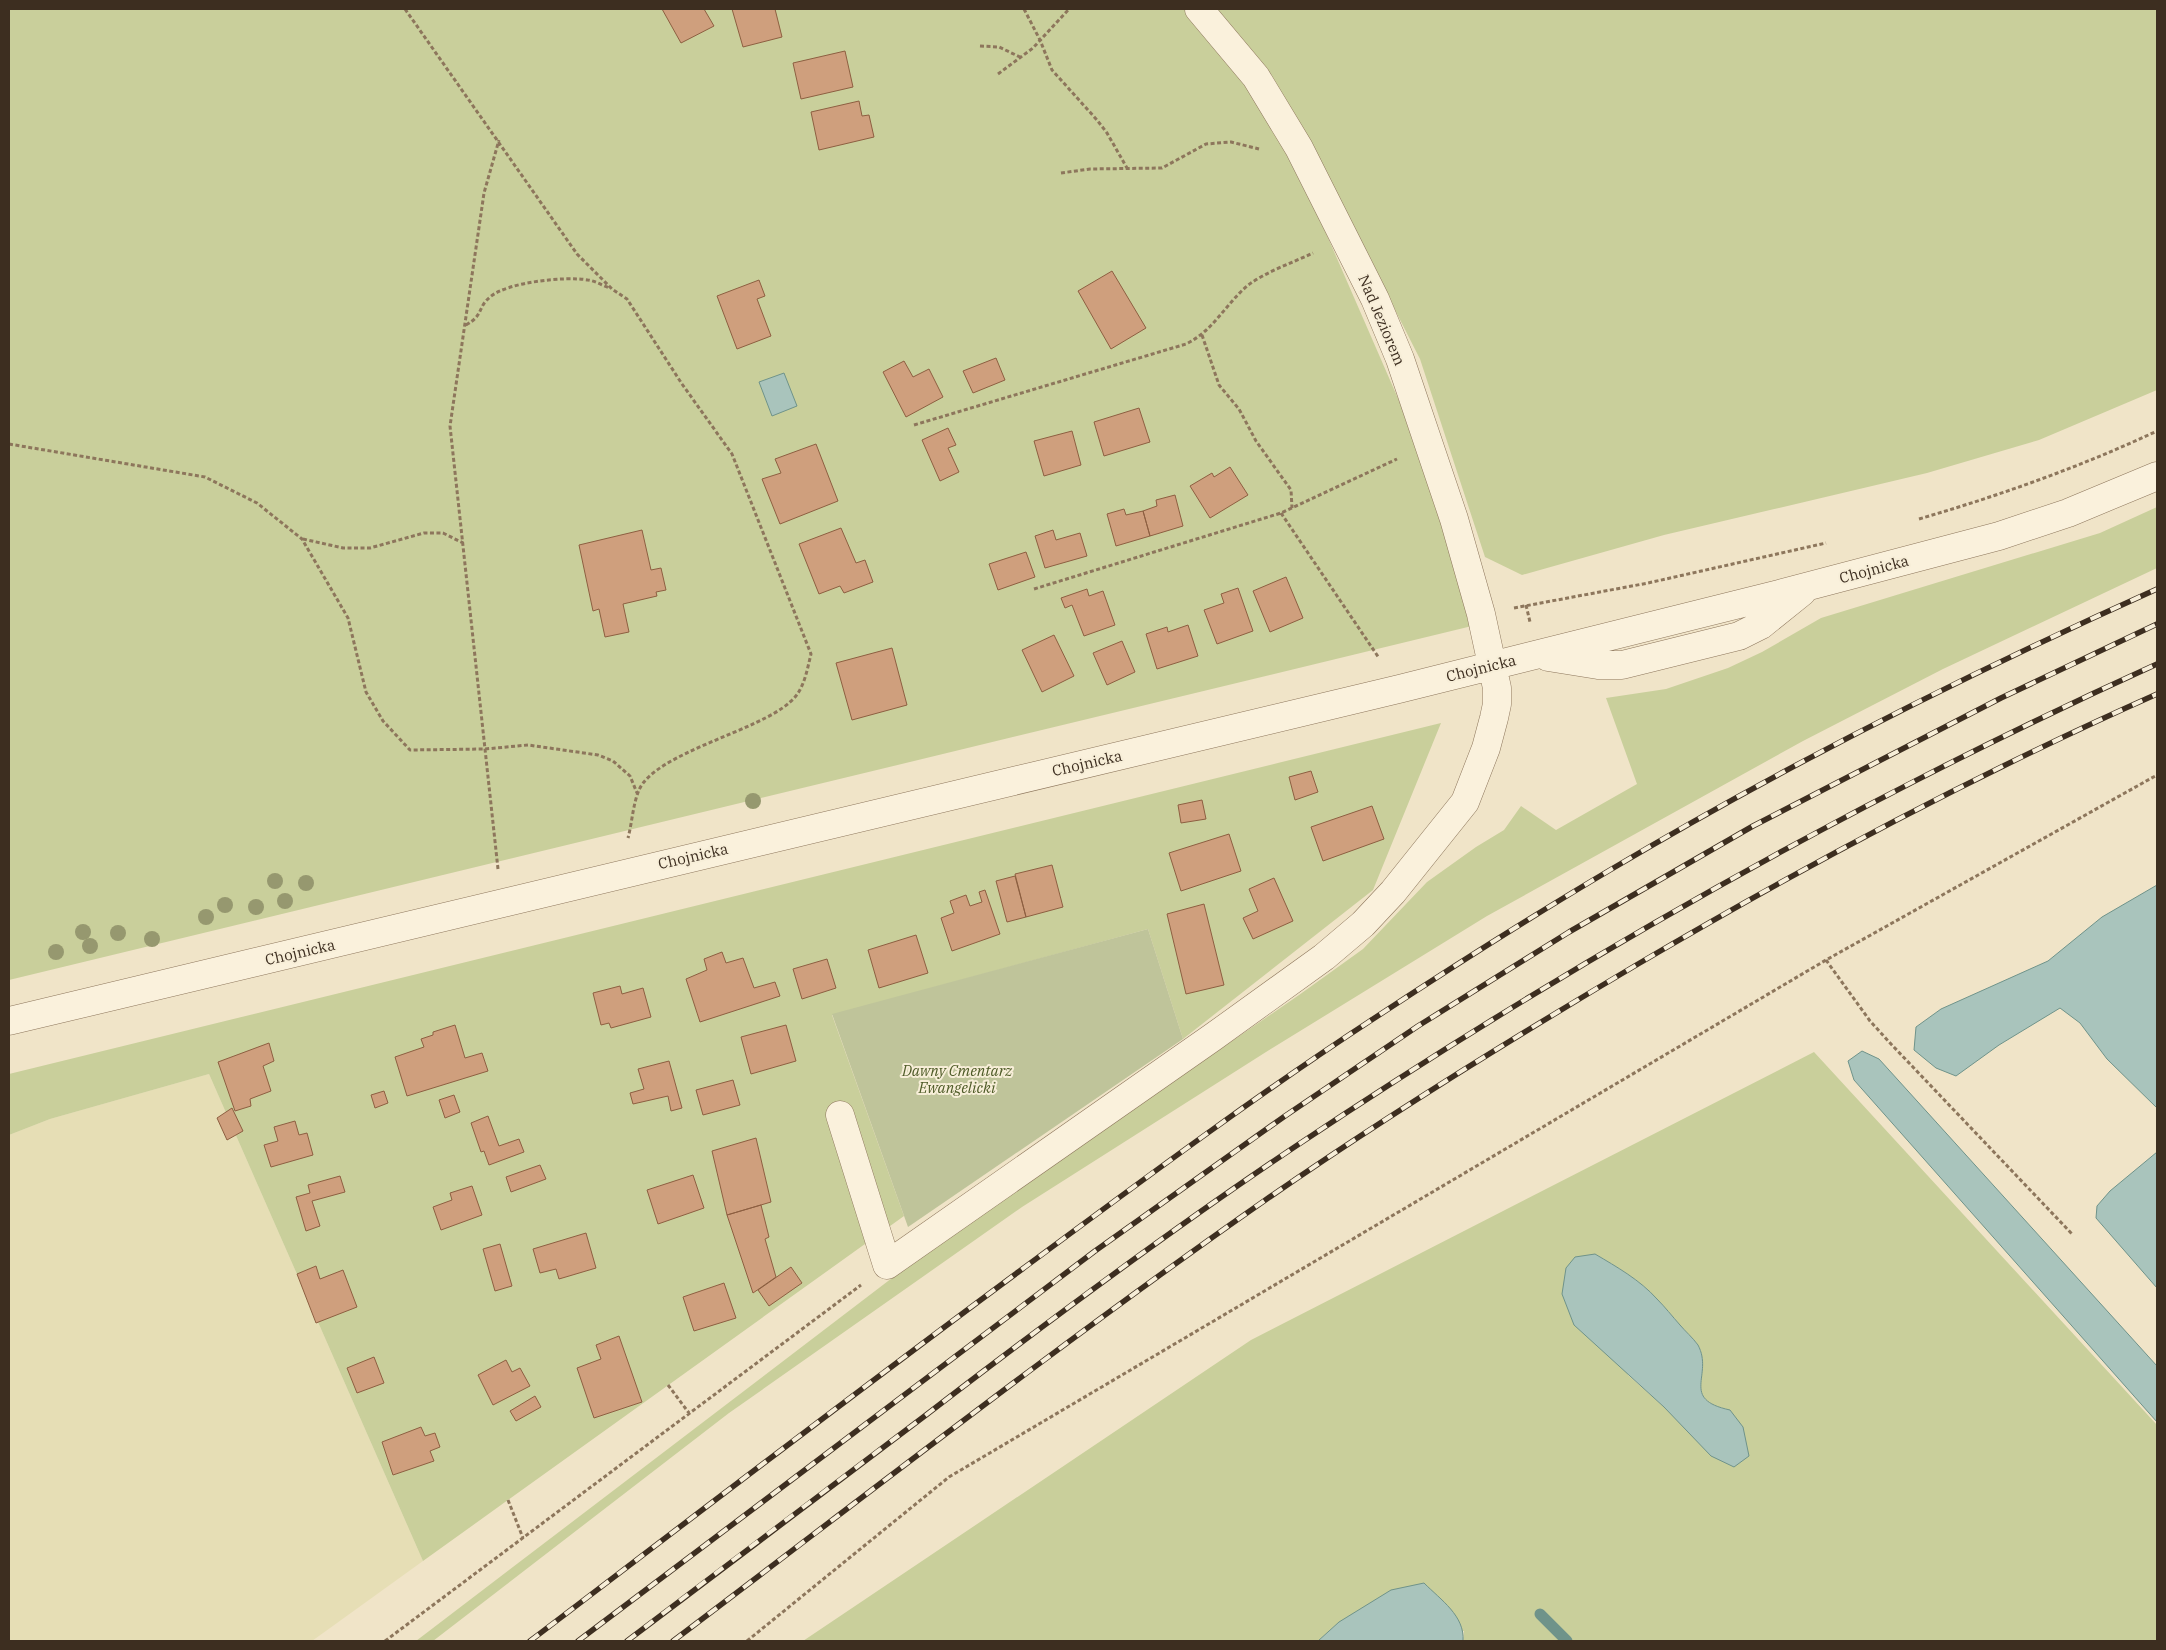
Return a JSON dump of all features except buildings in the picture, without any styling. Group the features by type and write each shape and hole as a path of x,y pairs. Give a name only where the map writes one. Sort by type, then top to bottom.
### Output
{"street":[{"name":"Nad Jeziorem","path":"887,1265 1213,1037 1324,957 1363,924 1393,892 1465,802 1486,748 1497,704 1497,688 1493,665 1454,518 1400,359 1376,299 1299,148 1256,77 1199,9"},
{"name":"Chojnicka","path":"9,1021 1538,655 1999,536 2068,513 2157,476"},
{"path":"840,1115 887,1265"}],"path":[{"path":"405,9 499,140 577,254 612,289 627,299 682,384 732,454 811,654 804,681 791,702 669,762 649,776 639,789 621,873"},
{"path":"1024,9 1040,40 1052,70 1107,133 1126,168"},
{"path":"998,74 1040,40 1069,9"},
{"path":"980,46 999,47 1020,57"},
{"path":"499,140 484,193 450,426 501,904"},
{"path":"1061,173 1090,169 1162,168 1206,144 1231,142 1261,150 1299,148"},
{"path":"914,425 1186,344 1202,335 1211,327 1235,297 1250,284 1345,238"},
{"path":"465,326 477,319 484,303 492,295 510,288 552,278 589,280 612,289"},
{"path":"1202,335 1218,385 1239,409 1256,441 1291,490 1292,508"},
{"path":"1914,520 1982,501 2050,477 2157,431"},
{"path":"9,444 205,477 257,503 302,539 348,618 366,692 383,721 410,750 485,749 528,745 598,755 613,761 630,776 638,795"},
{"path":"1034,589 1281,513 1429,444"},
{"path":"1281,513 1399,689"},
{"path":"302,539 343,548 370,548 424,534 443,533 462,543"},
{"path":"1481,614 1648,583 1831,542"},
{"path":"747,1641 949,1477 1826,960 2157,774"},
{"path":"1826,960 1870,1021 2072,1235"},
{"path":"385,1641 887,1265"},
{"path":"668,1385 689,1413"},
{"path":"508,1500 523,1538"}],"shaded area":[{"path":"209,1074 423,1561 312,1641 9,1641 9,1135 50,1119"}],"green space":[{"path":"9,9 1187,9 1247,84 1305,185 1400,403 1437,511 1472,626 9,980"},
{"path":"1215,9 2157,9 2157,390 2039,440 1927,473 1664,535 1522,575 1485,557 1420,359 1332,186"},
{"path":"2157,507 2157,568 1943,669 1803,741 1487,916 1266,1052 1022,1207 729,1413 433,1641 416,1641 934,1246 1363,949 1427,882 1476,847 1504,830 1521,806 1556,830 1637,784 1606,698 1666,689 1728,668 1762,652 1821,618 2100,533"},
{"path":"1441,723 1373,890 1183,1039 1148,929 832,1015 904,1216 423,1561 209,1074 50,1119 9,1135 9,1074"},
{"name":"Dawny Cmentarz Ewangelicki","path":"1148,929 1183,1039 908,1227 832,1014"},
{"path":"1814,1052 2157,1425 2157,1641 1463,1641 1464,1631 1339,1622 1318,1641 803,1641 1251,1340","holes":["1595,1254 1628,1274 1650,1292 1696,1342 1702,1356 1702,1393 1706,1399 1715,1405 1730,1410 1664,1407 1628,1375"]}],"water":[{"path":"784,373 797,406 772,416 759,382"},
{"path":"2157,885 2157,1108 2107,1059 2080,1023 2060,1008 1999,1045 1956,1076 1936,1068 1914,1050 1916,1027 1941,1009 2048,961 2102,917"},
{"path":"1862,1051 1879,1059 2157,1366 2157,1422 1854,1080 1848,1061"},
{"path":"2157,1152 2157,1288 2096,1218 2097,1206 2110,1191"},
{"path":"1595,1254 1628,1274 1650,1292 1698,1345 1703,1366 1702,1393 1706,1399 1715,1405 1730,1410 1743,1427 1749,1456 1734,1467 1711,1456 1664,1407 1574,1325 1562,1294 1566,1268 1575,1257"},
{"path":"1424,1583 1456,1616 1463,1632 1463,1641 1318,1641 1339,1622 1391,1590"}],"waterway":[{"path":"1540,1614 1567,1641"}],"railway":[{"path":"530,1641 898,1362 1151,1174 1281,1081 1429,982 1519,925 1676,831 1811,757 1948,687 2157,589"},
{"path":"578,1641 1095,1251 1285,1116 1418,1026 1569,932 1753,826 2001,698 2157,624"},
{"path":"627,1641 1109,1277 1249,1178 1399,1078 1610,949 1717,887 1825,828 2045,716 2157,664"},
{"path":"673,1641 1114,1308 1264,1201 1402,1109 1590,992 1765,891 1959,788 2090,724 2157,694"}]}
